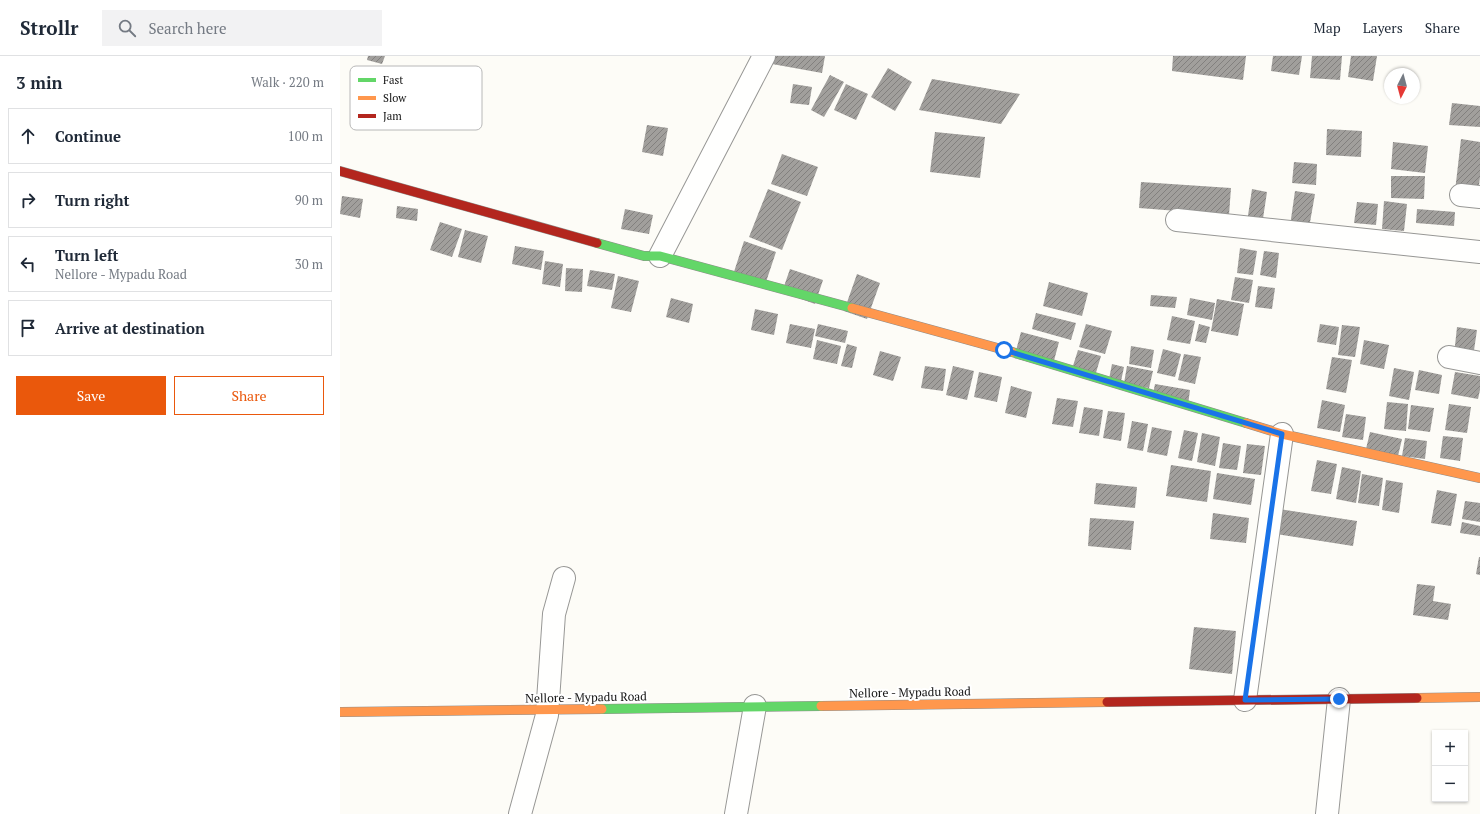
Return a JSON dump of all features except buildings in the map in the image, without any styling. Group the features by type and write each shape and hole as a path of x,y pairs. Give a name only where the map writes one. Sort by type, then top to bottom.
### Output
{"street":[{"path":"660,256 764,56"},
{"path":"340,171 644,256 660,256 1004,350 1282,434 1480,478"},
{"path":"1177,220 1480,252"},
{"path":"1449,357 1480,363"},
{"path":"1245,700 1282,434"},
{"path":"520,814 547,709 554,614 564,578"},
{"name":"Nellore - Mypadu Road","path":"340,712 1480,697"},
{"path":"1327,814 1339,699"},
{"path":"736,814 755,706"}],"traffic: fast":[{"path":"597,243 644,256 660,256 852,308"},
{"path":"1012,352 1246,423"},
{"path":"602,709 821,706"}],"traffic: slow":[{"path":"852,308 1012,352"},
{"path":"1246,423 1282,434 1480,478"},
{"path":"1417,698 1480,697"},
{"path":"821,706 1107,702"},
{"path":"340,712 602,709"}],"traffic: jam":[{"path":"340,171 597,243"},
{"path":"1107,702 1417,698"}],"route":[{"path":"1004,350 1282,434 1245,700 1339,699"}]}
